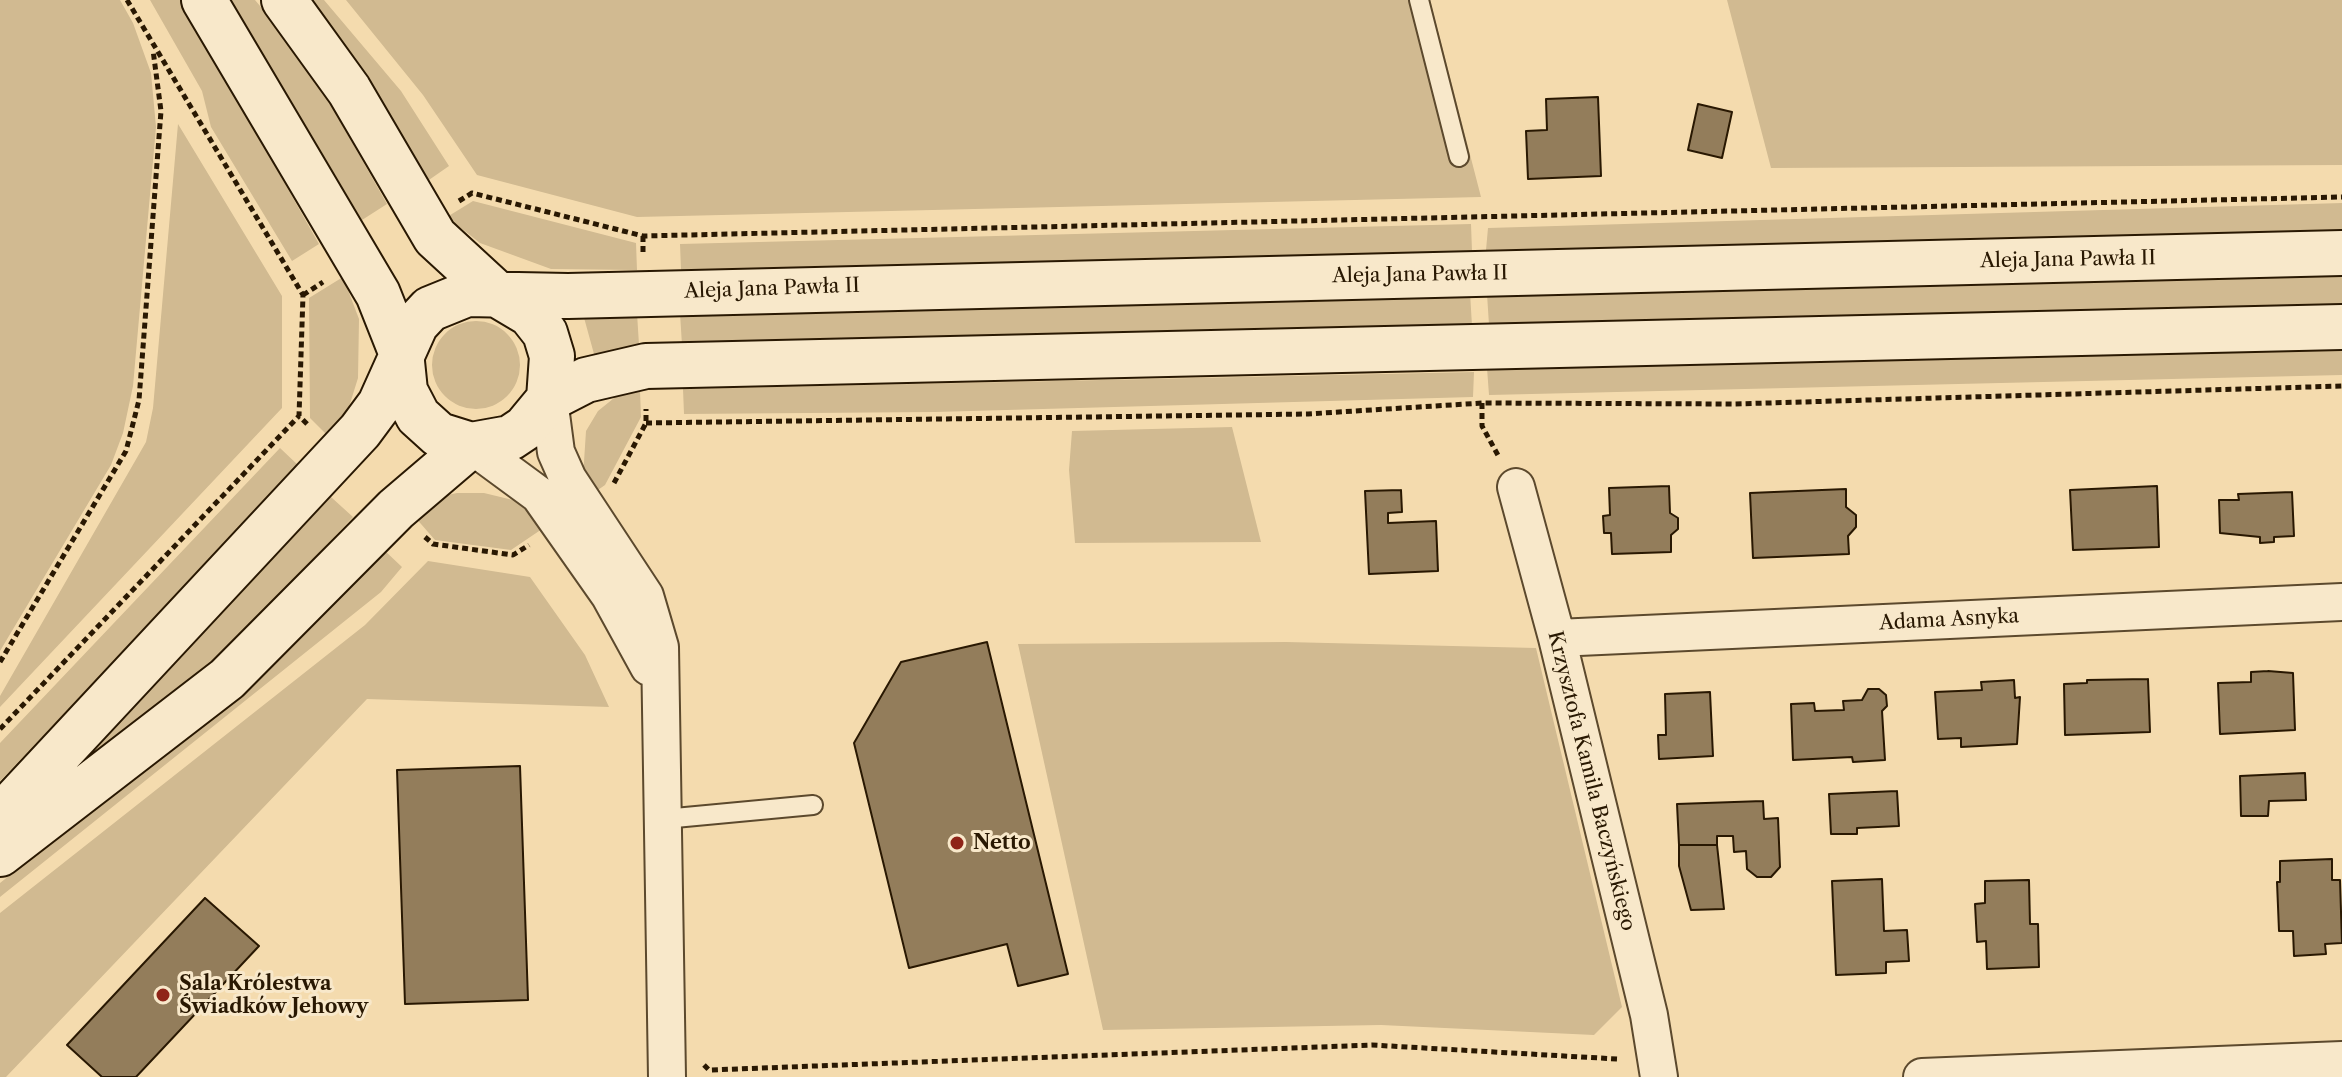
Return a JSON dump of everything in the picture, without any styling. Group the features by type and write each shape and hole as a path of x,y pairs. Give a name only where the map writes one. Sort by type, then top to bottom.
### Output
{"street":[{"path":"204,0 378,294 401,352 405,391 418,416 439,435 471,445 539,495 642,649 661,698"},
{"path":"284,0 349,90 435,237 498,295 530,314 545,333 552,356 549,399 556,452 568,479 645,596 660,647 667,1077"},
{"name":"Aleja Jana Pawła II","path":"498,295 2342,253"},
{"path":"0,817 360,431 380,404 416,324 430,309 467,294 498,295"},
{"path":"0,854 227,679 396,509 471,445 510,438 525,428 549,399 586,380 646,366 2342,327"},
{"name":"Krzysztofa Kamila Baczyńskiego","path":"1516,487 1557,638 1649,1015 1659,1077"},
{"name":"Adama Asnyka","path":"1557,638 2342,602"},
{"path":"1922,1077 2342,1060"}],"lane":[{"path":"1419,0 1459,157"},
{"path":"664,819 813,805"}],"path":[{"path":"0,729 299,416 303,295 127,0"},
{"path":"0,662 126,451 139,400 161,111 153,45"},
{"path":"472,193 643,236 2342,197"},
{"path":"610,489 646,423 1308,414 1482,403 1734,404 2342,386"},
{"path":"1482,403 1482,426 1516,487"},
{"path":"299,416 317,433"},
{"path":"417,529 433,544 513,555 529,545 534,553"},
{"path":"698,1059 709,1070 1372,1045 1615,1062 1638,1036 1649,1015"}],"shaded area":[{"path":"0,0 120,0 133,23 151,73 156,127 133,386 123,433 111,465 0,651"},
{"path":"150,0 181,0 319,244 292,261 211,127 202,91"},
{"path":"231,0 255,0 306,61 387,204 362,220"},
{"path":"311,0 324,0 401,91 449,166 426,182 351,55"},
{"path":"346,0 1430,0 1481,197 637,217 477,175 423,95"},
{"path":"1727,0 2342,0 2342,165 1771,168"},
{"path":"178,124 282,296 282,408 0,707 0,696 146,442 153,408"},
{"path":"473,201 636,243 637,270 551,269 480,243 447,217"},
{"path":"2342,203 2342,232 1486,250 1488,228"},
{"path":"1471,224 1472,251 681,270 680,244"},
{"path":"2342,273 2342,305 1900,316 1489,325 1487,294"},
{"path":"343,277 359,319 358,378 348,410 328,436 310,418 309,298"},
{"path":"1470,292 1472,326 682,345 680,313"},
{"path":"637,313 639,345 594,354 583,314"},
{"path":"467,321 485,321 501,328 513,340 520,356 520,374 513,390 501,402 485,409 467,409 451,402 439,390 432,374 432,356 439,340 451,328"},
{"path":"2342,349 2342,375 1489,395 1487,368"},
{"path":"1474,372 1473,397 935,412 684,414 683,389"},
{"path":"624,390 640,390 641,417 605,485 595,492 583,477 586,431 598,411"},
{"path":"1232,427 1261,542 1075,543 1069,470 1072,431"},
{"path":"280,448 299,466 0,781 0,743"},
{"path":"484,493 517,501 545,527 511,550 435,540 414,516 443,496"},
{"path":"331,497 353,517 227,649 69,783 70,772"},
{"path":"383,549 402,567 381,592 0,897 0,883 272,667"},
{"path":"428,561 530,577 585,655 609,707 367,699 6,1077 0,1077 0,913 365,625"},
{"path":"1286,642 1536,648 1622,1007 1594,1035 1381,1025 1103,1030 1018,644"}],"building":[{"path":"1598,97 1601,176 1528,179 1526,131 1547,130 1546,99"},
{"path":"1698,104 1732,112 1722,158 1688,150"},
{"path":"1669,486 1670,513 1678,518 1678,529 1671,535 1671,552 1612,554 1611,533 1604,533 1603,516 1610,515 1609,488"},
{"path":"2157,486 2159,547 2073,550 2070,490"},
{"path":"1846,489 1846,507 1856,515 1856,527 1848,536 1849,554 1753,558 1750,493"},
{"path":"1401,490 1402,512 1388,513 1388,523 1436,521 1438,571 1369,574 1365,491"},
{"path":"2292,492 2294,536 2274,537 2274,542 2260,543 2260,537 2220,533 2219,500 2239,500 2238,494"},
{"name":"Netto","path":"987,642 1068,974 1018,986 1007,944 909,968 854,743 901,662"},
{"path":"2251,672 2293,673 2295,730 2220,734 2218,683 2251,682"},
{"path":"2148,679 2150,732 2065,735 2064,684 2087,683 2087,680"},
{"path":"2014,680 2015,698 2020,697 2017,744 1961,747 1961,738 1938,739 1935,692 1982,690 1981,682"},
{"path":"1868,689 1879,689 1886,695 1887,706 1882,711 1885,760 1853,762 1852,757 1793,760 1791,704 1814,703 1815,711 1844,710 1843,701 1862,700"},
{"path":"1710,692 1713,756 1659,759 1658,735 1666,735 1665,694"},
{"path":"520,766 528,1000 405,1004 397,770"},
{"path":"2305,773 2306,800 2269,801 2268,816 2241,816 2240,776"},
{"path":"1897,791 1899,826 1857,828 1857,834 1831,834 1829,794"},
{"path":"1763,801 1764,819 1778,818 1780,867 1771,877 1757,877 1747,869 1746,851 1734,852 1733,836 1717,836 1717,845 1679,845 1677,804"},
{"path":"1679,845 1717,845 1724,909 1691,910 1679,866"},
{"path":"2332,859 2332,880 2340,880 2342,943 2325,944 2326,954 2294,956 2293,931 2279,931 2277,882 2280,882 2280,861"},
{"path":"1882,879 1884,931 1907,930 1909,961 1886,962 1886,973 1836,975 1832,881"},
{"path":"2029,880 2030,924 2038,924 2039,967 1987,969 1986,941 1977,942 1975,904 1985,903 1985,881"},
{"name":"Sala Królestwa Świadków Jehowy","path":"205,898 259,946 136,1077 102,1077 67,1045"}],"place":[{"name":"Netto","path":"957,843"},
{"name":"Sala Królestwa Świadków Jehowy","path":"163,995"}]}
